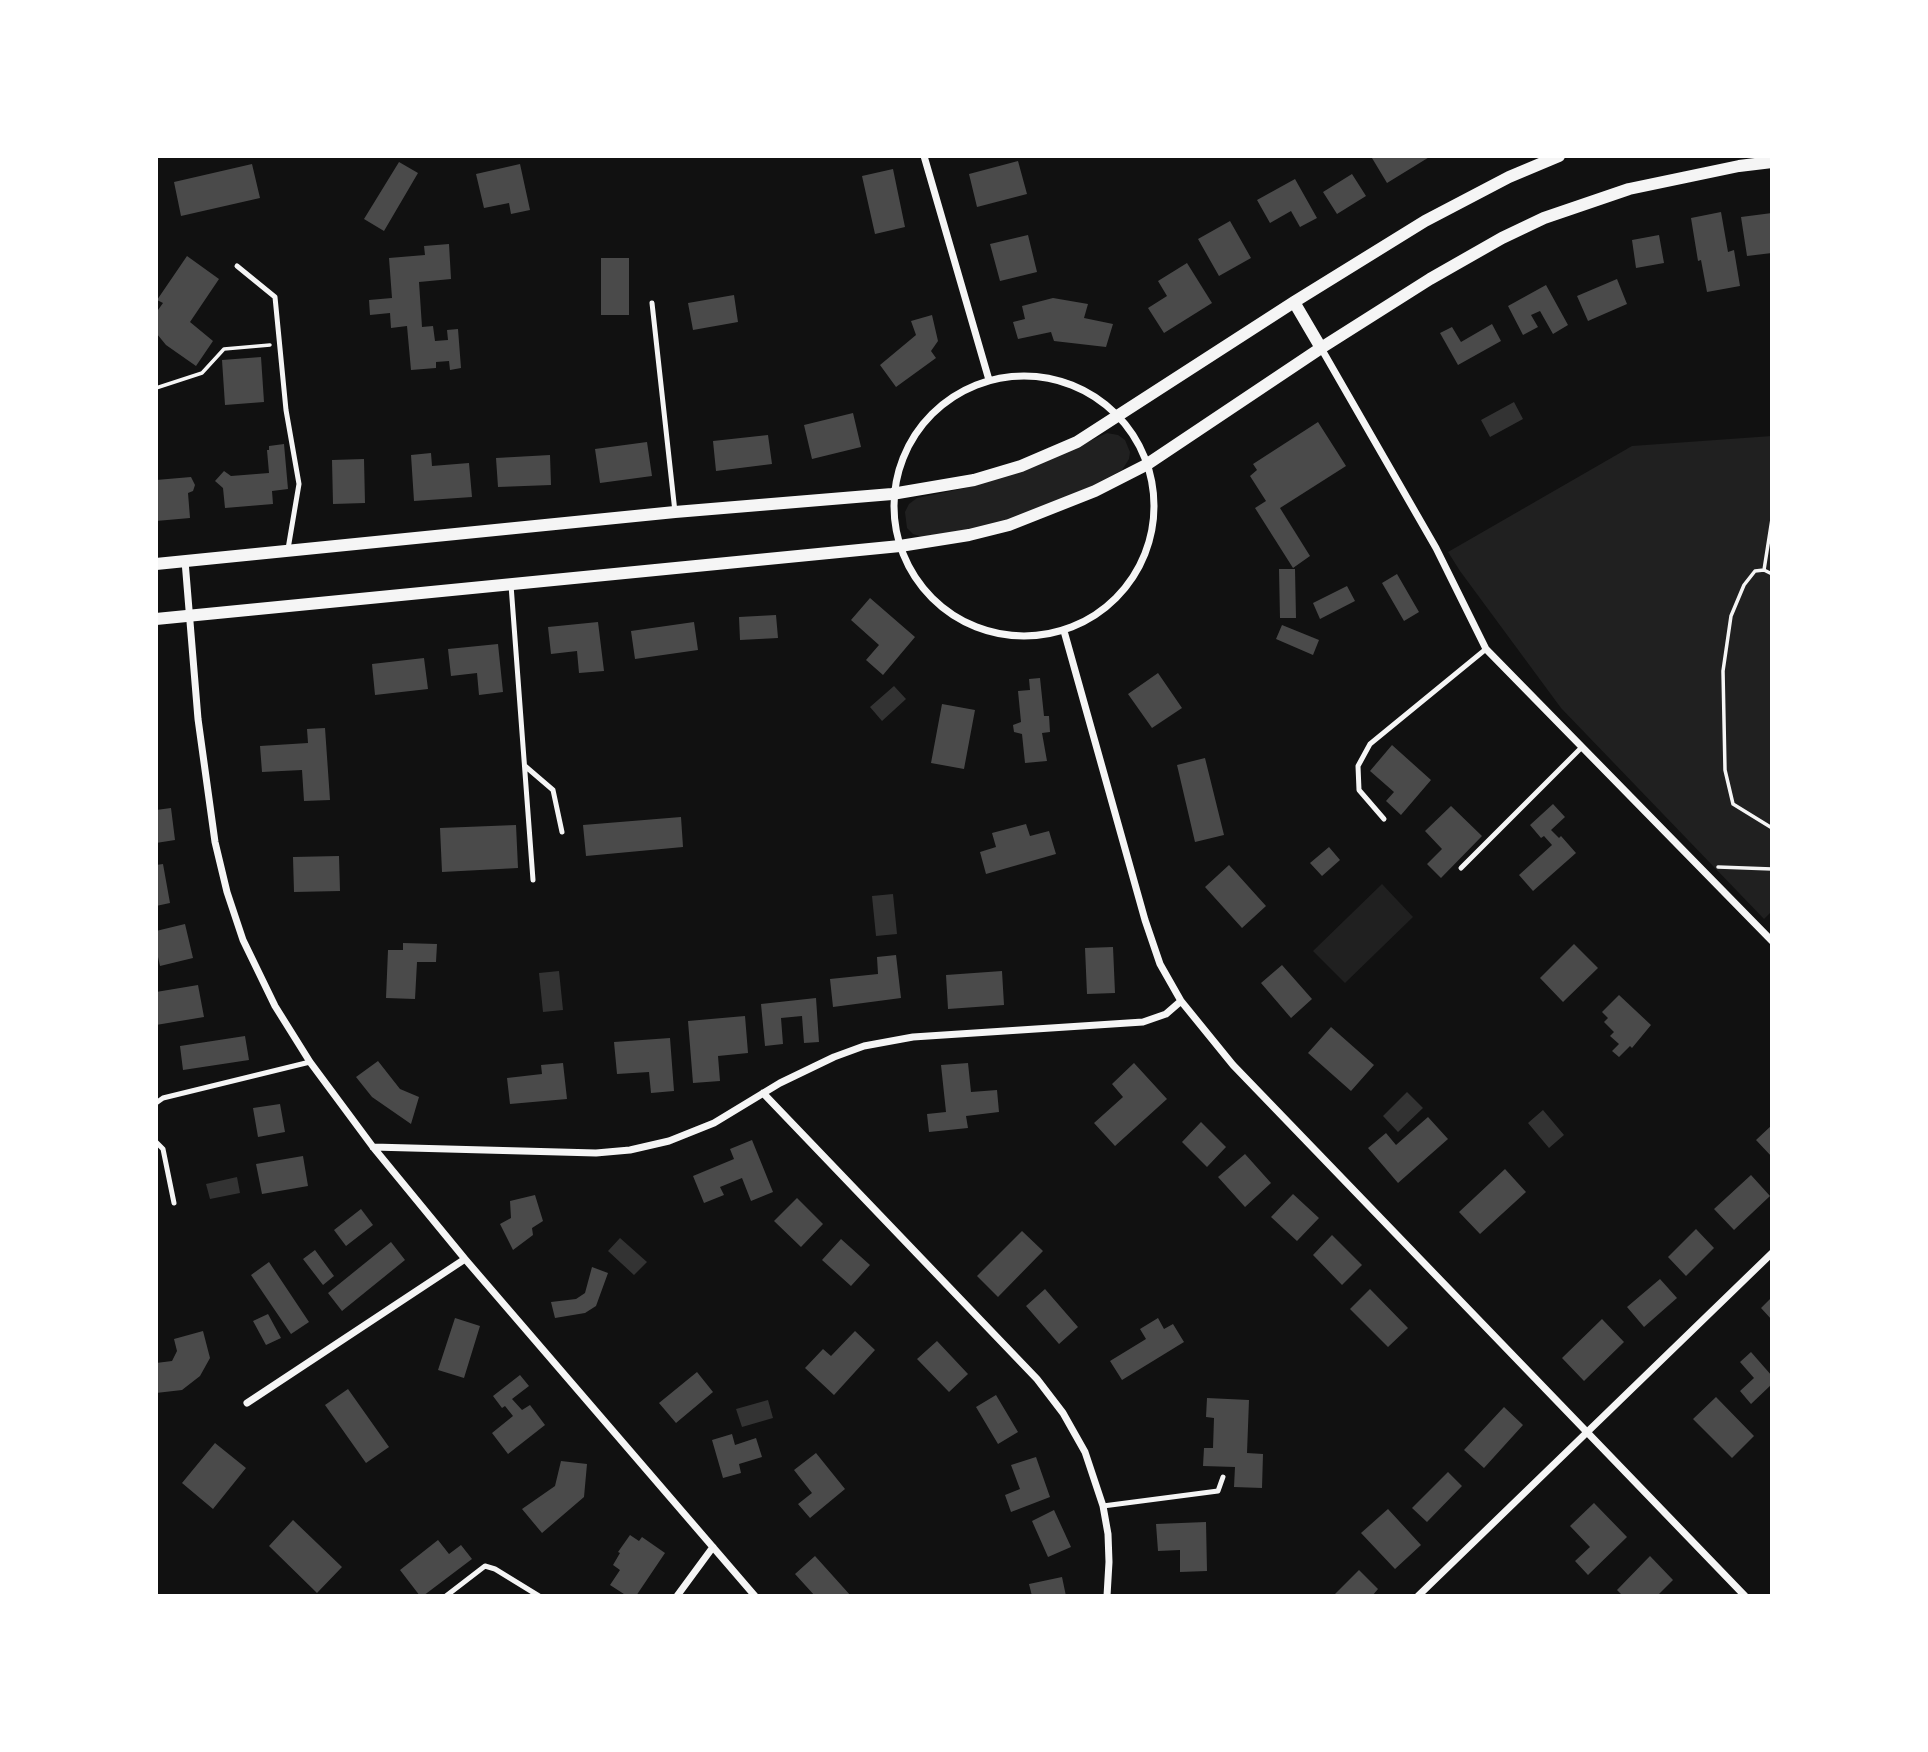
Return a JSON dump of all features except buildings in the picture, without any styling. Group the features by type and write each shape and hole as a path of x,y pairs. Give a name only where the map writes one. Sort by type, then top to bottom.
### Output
{"street":[{"path":"924,156 989,380"},
{"path":"156,564 675,512 892,494 974,480 1021,466 1077,442 1294,302 1467,198 1559,156"},
{"path":"156,619 900,546 969,535 1009,525 1072,501 1146,465 1321,348 1462,261 1545,218 1629,189 1739,166 1772,162"},
{"path":"1294,302 1436,548 1486,649 1772,941"},
{"path":"1006,376 1045,377 1078,386 1100,400 1118,417 1133,437 1146,465 1156,508 1148,551 1133,580 1104,610 1064,631 1040,637 995,634 958,620 933,600 915,578 900,546 891,488 908,445 926,418 946,400 969,387 1006,376"},
{"path":"185,561 200,733 215,842 227,892 243,940 275,1006 310,1062 373,1147 465,1259 755,1596"},
{"path":"1064,631 1145,920 1160,964 1181,1001 1233,1065 1745,1596"},
{"path":"373,1147 596,1153 630,1150 669,1141 705,1127 780,1083 864,1046 914,1037 1143,1022 1166,1014 1181,1001"},
{"path":"763,1093 1037,1379 1072,1426 1085,1452 1103,1506 1108,1534 1107,1596"},
{"path":"1418,1596 1772,1253"},
{"path":"247,1404 465,1259"},
{"path":"677,1596 713,1547"}],"lane":[{"path":"237,265 275,297 286,410 299,484 288,552"},
{"path":"652,303 675,512"},
{"path":"511,586 533,880"},
{"path":"1384,819 1359,790 1358,766 1370,744 1486,649"},
{"path":"1461,868 1581,748"},
{"path":"525,766 552,790 562,832"},
{"path":"156,1103 163,1098 310,1062"},
{"path":"156,1142 163,1149 174,1203"},
{"path":"1103,1506 1218,1491 1223,1477"},
{"path":"446,1596 485,1566 495,1569 538,1596"}],"path":[{"path":"156,388 202,373 225,349 279,344"},
{"path":"1764,570 1772,519"},
{"path":"1772,574 1755,570 1744,585 1731,616 1723,671 1725,770 1733,804 1772,828"},
{"path":"1699,866 1772,869"}],"shaded area":[{"path":"1514,402 1523,419 1490,437 1481,420"},
{"path":"1107,433 1118,435 1125,440 1130,452 1129,459 1122,470 1092,486 1008,519 964,530 922,537 907,528 905,512 909,504 917,498 966,488 1036,466"},
{"path":"1772,436 1772,911 1764,919 1561,708 1448,552 1632,446"},
{"path":"894,686 906,699 882,721 870,707"},
{"path":"1382,884 1413,917 1345,983 1313,951"},
{"path":"893,894 897,934 876,936 872,896"},
{"path":"559,971 563,1010 543,1012 539,973"},
{"path":"1407,1092 1423,1108 1398,1132 1383,1116"},
{"path":"1543,1110 1564,1135 1549,1148 1528,1123"},
{"path":"237,1177 240,1193 210,1199 206,1184"},
{"path":"620,1238 647,1262 634,1275 608,1251"},
{"path":"768,1400 773,1418 742,1427 736,1409"}]}
